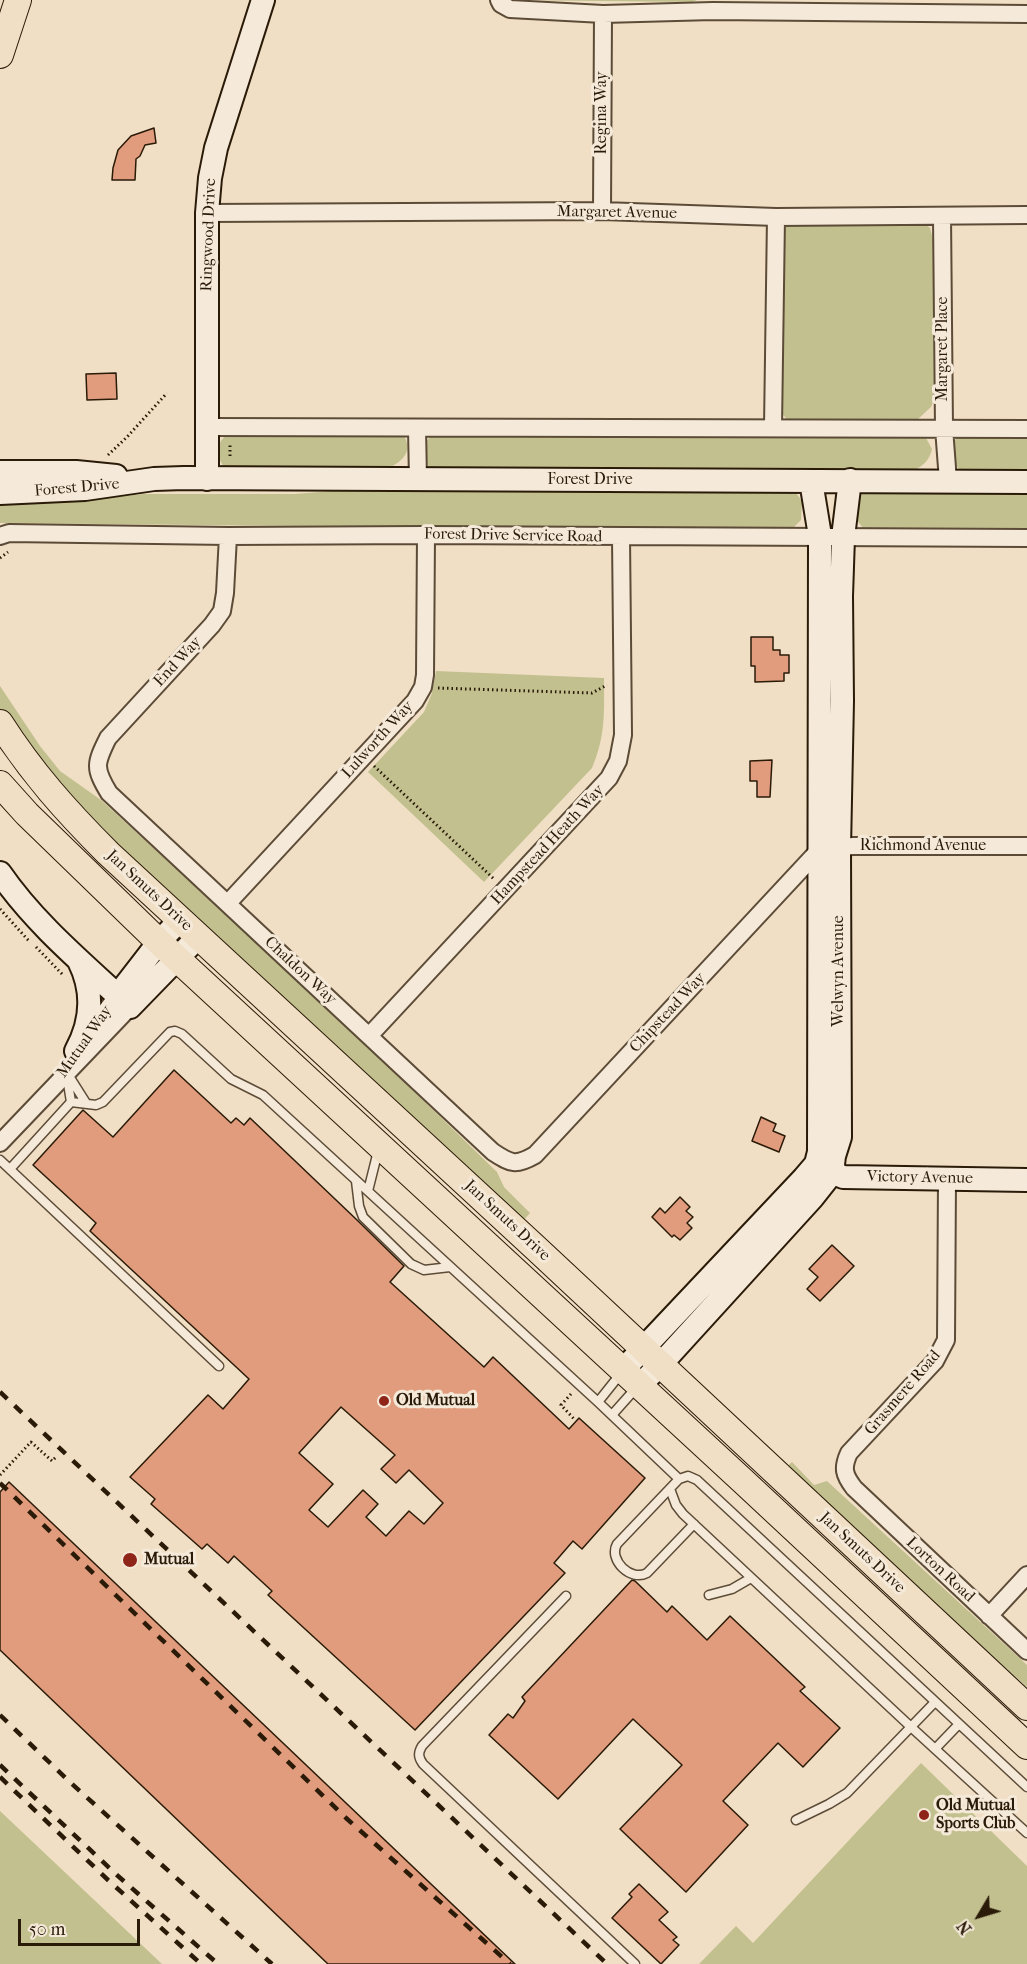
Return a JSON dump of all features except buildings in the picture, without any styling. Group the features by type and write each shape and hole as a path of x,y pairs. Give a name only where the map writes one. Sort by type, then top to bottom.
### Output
{"main road":[{"path":"0,55 18,0"},
{"name":"Jan Smuts Drive","path":"0,723 21,755 64,808 108,853 652,1356 1027,1707"},
{"name":"Jan Smuts Drive","path":"0,784 27,814 168,950 1027,1746"}],"street":[{"name":"Ringwood Drive","path":"207,478 207,213 210,178 216,148 263,0"},
{"path":"499,0 501,4 510,9 603,14 713,6 870,6 1027,14"},
{"name":"Regina Way","path":"602,211 603,14"},
{"name":"Margaret Avenue","path":"207,213 602,211 776,217 1027,215"},
{"name":"Margaret Place","path":"942,216 944,428 948,481"},
{"path":"773,427 776,217"},
{"path":"207,427 1027,429"},
{"path":"417,428 418,480"},
{"name":"Forest Drive","path":"0,472 76,472 154,479 1027,482"},
{"name":"Forest Drive","path":"0,493 86,489 154,479"},
{"name":"Welwyn Avenue","path":"824,1168 819,1147 829,849 831,699 843,537 850,480"},
{"name":"Welwyn Avenue","path":"811,481 820,536 831,699"},
{"name":"Forest Drive Service Road","path":"0,536 9,533 228,536 1027,538"},
{"name":"Lulworth Way","path":"228,903 415,701 423,687 426,535"},
{"name":"End Way","path":"98,775 99,756 108,738 212,625 222,610 228,536"},
{"name":"Hampstead Heath Way","path":"369,1036 609,778 618,761 623,735 621,537"},
{"name":"Chaldon Way","path":"98,775 109,793 493,1152 508,1162"},
{"name":"Richmond Avenue","path":"829,849 857,845 1027,846"},
{"name":"Welwyn Avenue","path":"824,1168 834,1155 840,1137 829,849"},
{"name":"Chipstead Way","path":"508,1162 522,1162 535,1155 829,849"},
{"path":"0,873 37,918 124,1001"},
{"name":"Mutual Way","path":"0,1143 67,1073 168,950 180,920"},
{"name":"Mutual Way","path":"168,950 198,937"},
{"path":"76,1051 86,1029 90,1006 86,977 77,956"},
{"name":"Mutual Way","path":"53,1088 76,1051 124,1001"},
{"path":"840,1137 849,1163 857,1171 867,1176"},
{"path":"631,1378 824,1168"},
{"name":"Victory Avenue","path":"824,1168 843,1177 1027,1180"},
{"name":"Grasmere Road","path":"854,1488 844,1476 844,1465 849,1453 935,1361 946,1340 947,1180"},
{"name":"Lorton Road","path":"854,1488 1027,1651"},
{"path":"989,1616 1027,1575"}],"lane":[{"path":"71,1102 96,1105 104,1102 170,1032 175,1031 182,1034 231,1079 263,1095 679,1479"},
{"path":"67,1073 71,1102"},
{"path":"67,1073 86,1103"},
{"path":"10,1169 71,1102"},
{"path":"368,1191 380,1145"},
{"path":"0,1160 219,1366"},
{"path":"356,1181 359,1206 363,1217 411,1263 424,1270 450,1267"},
{"path":"598,1402 631,1378"},
{"path":"612,1415 631,1378"},
{"path":"694,1524 647,1573 641,1576 630,1573 614,1556 617,1544 679,1479 688,1476 697,1480 1027,1787"},
{"path":"670,1489 676,1505 694,1524 1027,1833"},
{"path":"709,1595 732,1589 752,1578"},
{"path":"566,1596 422,1746 419,1758 635,1964"},
{"path":"796,1820 847,1793 935,1702"},
{"path":"935,1749 959,1724"}],"path":[{"path":"108,455 167,393"},
{"path":"230,436 230,456"},
{"path":"423,687 592,693 621,677"},
{"path":"358,763 374,766 507,890"},
{"path":"0,909 67,979"},
{"path":"575,1390 561,1405 575,1420"},
{"path":"0,1475 31,1442 52,1461 56,1457"}],"shaded area":[{"path":"505,0 697,0 692,2"},
{"path":"923,222 930,228 933,239 934,399 931,407 916,421 788,420 781,413 779,228 786,224"},
{"path":"231,432 404,436 407,441 407,451 399,462 389,468 230,473 221,463 218,451 221,441"},
{"path":"436,432 917,434 926,438 932,449 926,462 913,471 431,469 425,459 424,449 425,444"},
{"path":"966,434 1027,434 1027,473 965,473 961,471 954,461 952,444"},
{"path":"393,486 786,490 796,493 802,501 801,520 794,527 785,531 0,523 0,501 62,501 144,494 295,494"},
{"path":"865,490 1027,491 1027,529 863,528 852,514 856,496"},
{"path":"436,671 604,678 602,734 592,768 484,882 368,772 424,712 432,693"},
{"path":"0,686 40,746 60,771 101,800 218,907 360,1039 497,1172 504,1187 530,1213 522,1222 70,802 0,714"},
{"path":"792,1462 814,1485 827,1481 1027,1665 1027,1687 784,1469"},
{"name":"Old Mutual Sports Club","path":"921,1763 1027,1866 1027,1964 699,1964 736,1926 753,1943"},
{"path":"0,1811 162,1964 0,1964"}],"railway":[{"path":"0,1392 607,1964"},
{"path":"0,1483 346,1818 510,1964"},
{"path":"0,1715 72,1784 272,1964"},
{"path":"0,1765 118,1876 218,1964"},
{"path":"0,1777 108,1880 201,1964"}],"place":[{"name":"Old Mutual","path":"384,1401"},
{"name":"Mutual","path":"130,1560"},
{"name":"Old Mutual Sports Club","path":"924,1815"}]}
